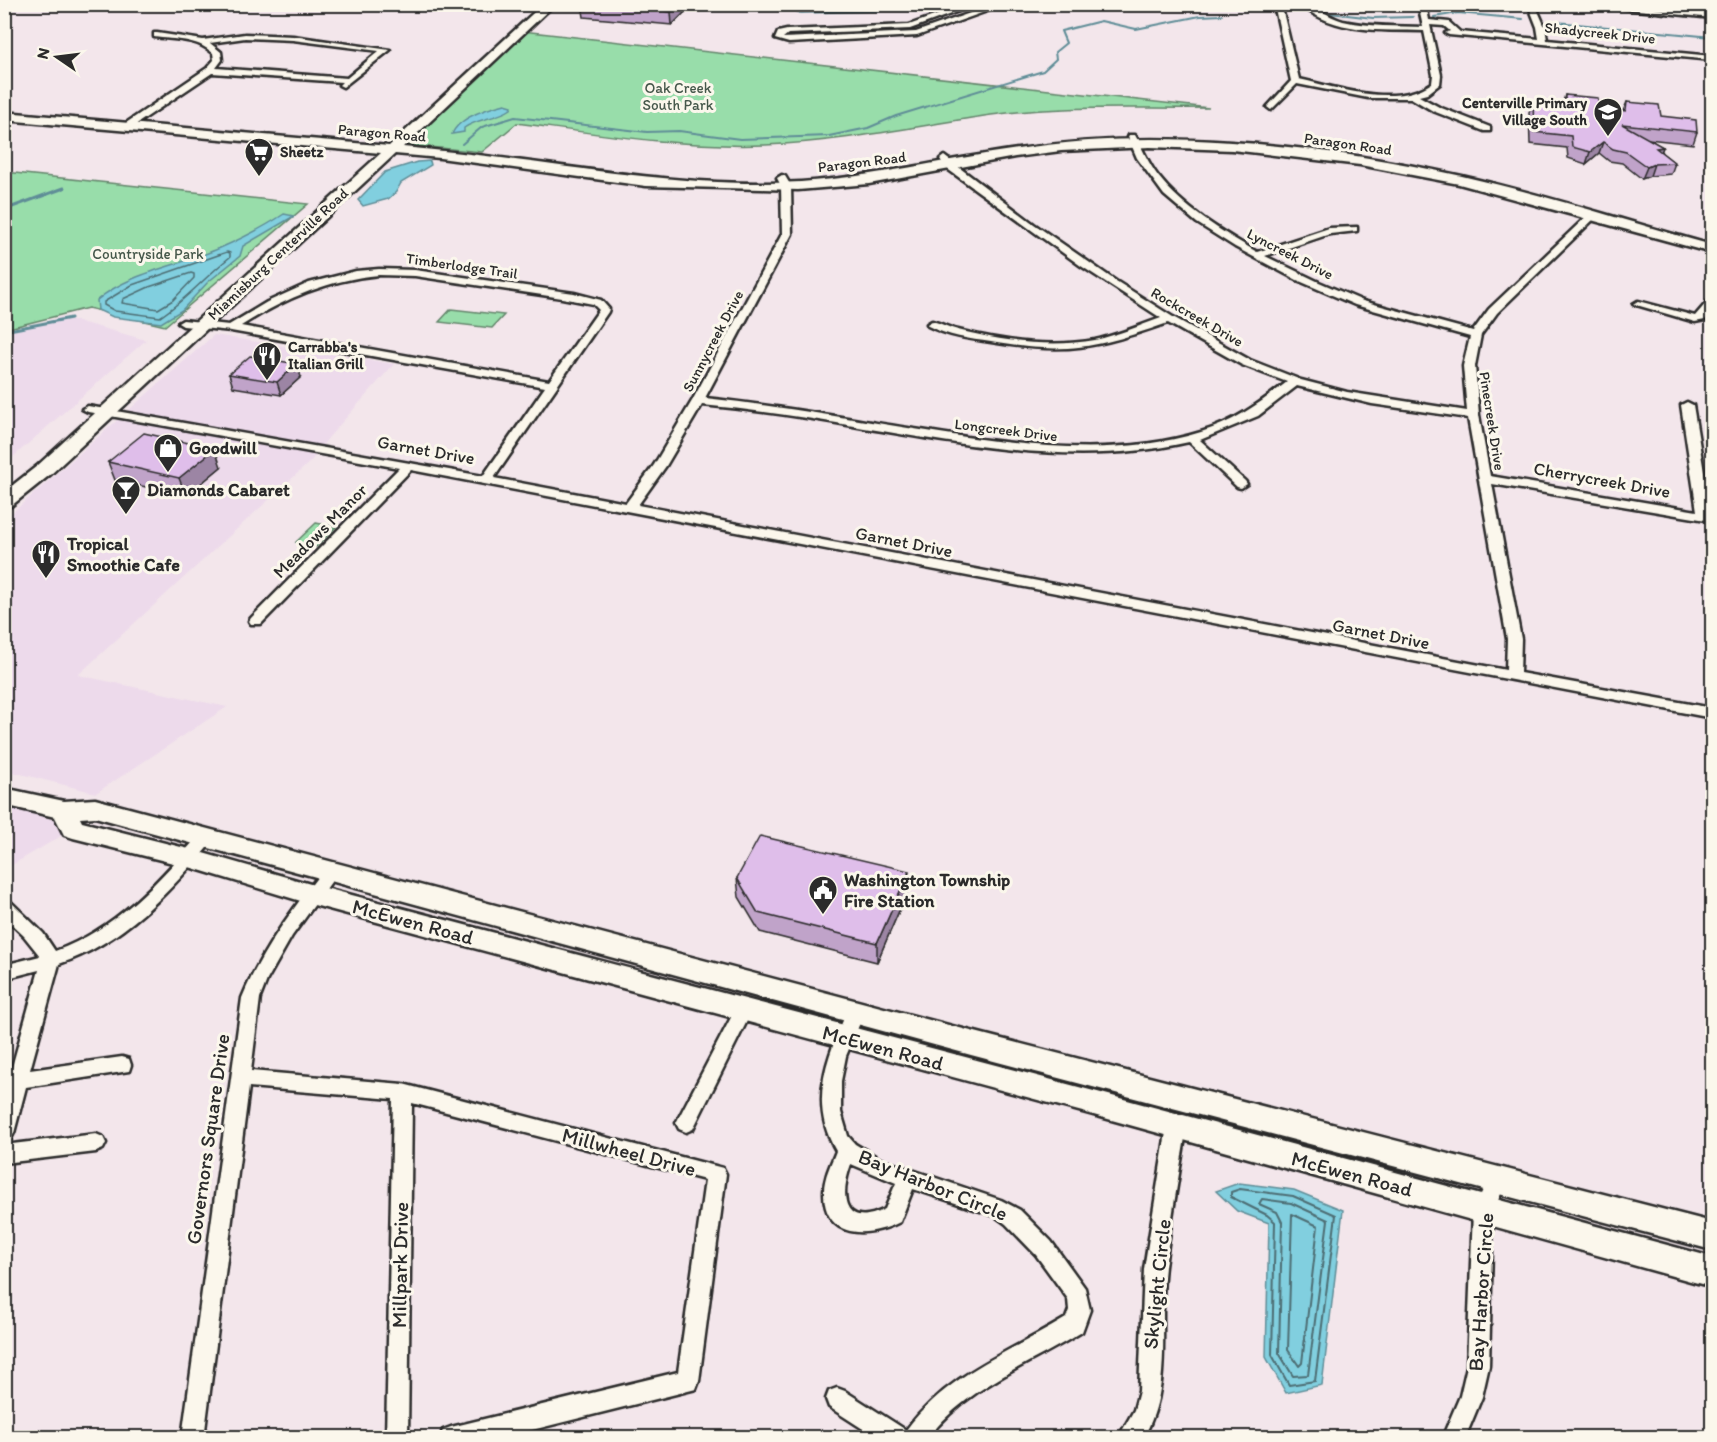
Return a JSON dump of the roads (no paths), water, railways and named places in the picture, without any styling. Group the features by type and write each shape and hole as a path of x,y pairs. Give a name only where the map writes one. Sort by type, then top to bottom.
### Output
{"street":[{"name":"Miamisburg Centerville Road","path":"4,502 299,236 463,70 537,4"},
{"name":"Miamisburg Centerville Road","path":"4,482 282,234 477,71 550,4"},
{"path":"975,4 917,26 787,32 781,34 779,39 789,41 917,34 1005,4"},
{"path":"1295,81 1368,95 1412,95 1430,90 1438,80 1422,4"},
{"path":"1531,4 1541,27 1544,41"},
{"path":"1584,4 1713,16"},
{"path":"1295,81 1279,6 1304,5"},
{"name":"Shadycreek Drive","path":"1304,5 1318,15 1344,22 1446,24 1454,33 1713,58"},
{"path":"130,123 210,70 218,56 213,47 202,42 157,35"},
{"path":"202,42 227,36 260,37 310,40 386,50 345,83 210,70"},
{"path":"463,70 477,71"},
{"path":"1271,107 1295,81"},
{"path":"1412,95 1436,109 1487,129"},
{"name":"Paragon Road","path":"4,111 55,118"},
{"name":"Paragon Road","path":"4,116 130,123 387,147 646,182 869,180 946,162 1039,149 1133,141 1250,142 1411,163 1494,182 1713,241"},
{"name":"Paragon Road","path":"1133,141 1232,146 1392,166 1480,184 1713,249"},
{"name":"Lyncreek Drive","path":"1133,141 1143,162 1159,185 1185,210 1218,233 1310,283 1349,299 1398,316 1476,335"},
{"name":"Rockcreek Drive","path":"946,162 1112,285 1242,361 1296,381 1366,400 1473,415"},
{"name":"Sunnycreek Drive","path":"630,507 660,466 698,401 787,234 784,182"},
{"name":"Pinecreek Drive","path":"1513,676 1514,639 1473,415 1469,366 1476,335 1503,300 1592,216"},
{"path":"1257,255 1329,231 1354,229"},
{"path":"282,234 299,236"},
{"name":"Timberlodge Trail","path":"231,328 265,306 301,289 336,277 372,272 419,274 597,302 604,309 603,312 486,480"},
{"path":"1638,304 1695,319 1701,318 1713,303"},
{"path":"932,324 948,331 983,338 1030,345 1065,346 1108,340 1169,319"},
{"path":"183,323 231,328 552,385"},
{"name":"Longcreek Drive","path":"698,401 775,409 1025,449 1070,452 1120,449 1191,438 1252,415 1281,396 1296,381"},
{"path":"1687,405 1708,516"},
{"name":"Garnet Drive","path":"88,409 409,465 1513,676 1713,712"},
{"path":"1191,438 1241,484"},
{"name":"Meadows Manor","path":"256,621 409,465"},
{"name":"Cherrycreek Drive","path":"1486,479 1708,516"},
{"name":"McEwen Road","path":"4,796 64,810 95,808 331,871 851,1024 1177,1126 1713,1272"},
{"name":"McEwen Road","path":"64,810 73,829 189,858 314,895 743,1011 851,1024 1497,1181 1713,1236"},
{"path":"4,972 51,960 76,950 126,918 189,858 206,838"},
{"name":"Governors Square Drive","path":"193,1437 251,998 261,970 272,951 331,871"},
{"path":"4,906 40,940 51,960 4,1133"},
{"path":"686,1123 743,1011"},
{"name":"Bay Harbor Circle","path":"851,1024 833,1070 830,1089 831,1108 836,1127 847,1149 868,1163 1001,1209 1016,1218 1030,1230 1078,1295 1081,1306 1074,1325 962,1387 940,1404 914,1437"},
{"path":"19,1080 122,1065"},
{"name":"Millwheel Drive","path":"240,1078 403,1092 716,1174 688,1381 451,1437"},
{"name":"Millpark Drive","path":"397,1437 403,1092"},
{"name":"Skylight Circle","path":"1129,1437 1146,1411 1150,1391 1154,1269 1177,1126"},
{"path":"4,1154 96,1143"},
{"path":"847,1149 834,1186 833,1198 837,1210 846,1221 872,1224 893,1215 908,1177"},
{"name":"Bay Harbor Circle","path":"1453,1437 1471,1397 1478,1366 1483,1210 1497,1181"},
{"path":"837,1399 898,1437"}],"water":[{"path":"797,4 901,5 879,11 800,13 791,9"},
{"path":"505,104 512,106 511,109 469,125 464,128 464,132 452,134 468,118"},
{"path":"430,161 431,165 401,183 388,199 363,206 358,200 385,172 417,162"},
{"path":"284,214 294,216 243,246 240,256 208,282 182,310 161,323 113,317 98,310 97,300 125,282 220,248 253,233"},
{"path":"1239,1183 1294,1190 1343,1210 1322,1385 1286,1393 1266,1357 1269,1223 1237,1211 1216,1191"}],"waterway":[{"path":"1330,13 1373,18 1413,17"},
{"path":"1434,17 1458,13 1523,19"},
{"path":"462,144 482,127 515,117 647,132 679,131 740,139 829,136 868,128 896,116 1043,71 1056,59 1055,52 1066,43 1061,31 1101,21 1136,29 1200,16 1222,15"},
{"path":"1556,22 1712,37"},
{"path":"4,210 64,188"},
{"path":"4,331 71,318"}],"place":[{"name":"Centerville Primary Village South","path":"1608,138"},
{"name":"Sheetz","path":"259,178"},
{"name":"Carrabba's Italian Grill","path":"267,382"},
{"name":"Goodwill","path":"168,474"},
{"name":"Diamonds Cabaret","path":"126,516"},
{"name":"Tropical Smoothie Cafe","path":"46,580"},
{"name":"Washington Township Fire Station","path":"823,916"}],"park label":[{"name":"Oak Creek South Park","path":"678,96"},
{"name":"Countryside Park","path":"148,254"}]}
